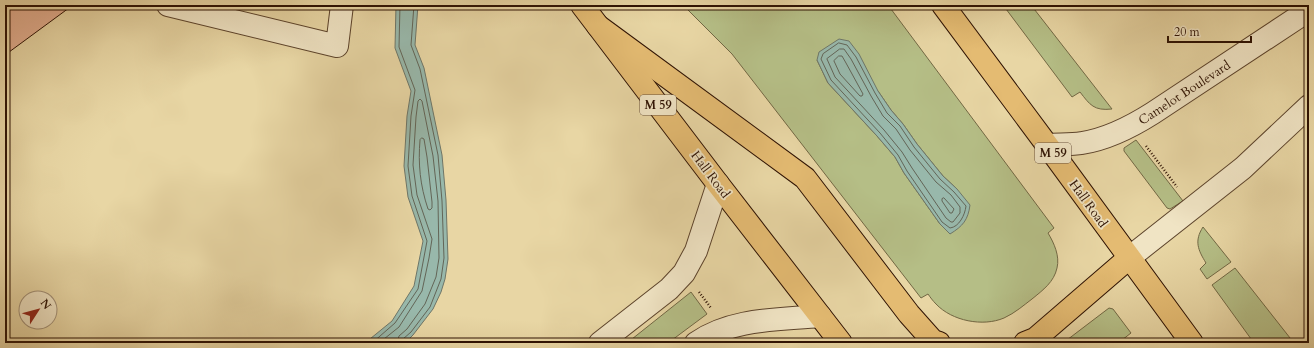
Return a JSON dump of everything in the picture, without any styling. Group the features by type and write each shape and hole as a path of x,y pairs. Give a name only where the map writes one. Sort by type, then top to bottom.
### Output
{"highway":[{"name":"Hall Road","path":"582,5 841,343"},
{"name":"Hall Road","path":"943,5 1192,343"},
{"path":"598,26 805,178 909,314 933,341 939,343"},
{"path":"1025,343 1035,339 1129,258"}],"street":[{"path":"168,5 337,46 342,5"},
{"name":"Camelot Boulevard","path":"1047,145 1081,144 1111,136 1132,126 1153,114 1309,10"},
{"path":"1129,258 1243,168 1309,106"},
{"path":"600,343 669,289 684,273 696,251 718,184"},
{"path":"696,343 725,328 752,322 820,316"}],"path":[{"path":"1145,144 1182,192"},
{"path":"696,287 713,311"},
{"path":"1127,343 1134,338"}],"green space":[{"path":"683,5 888,5 1054,228 1048,233 1056,250 1058,263 1056,273 1051,282 1012,314 996,321 968,321 950,315 936,304 928,294 921,298 732,54","holes":["817,60 878,91 917,144 943,176 957,189 950,234 940,224 904,173 895,157 828,83"]},
{"path":"1003,5 1031,5 1112,109 1101,109 1093,106 1080,92 1072,97"},
{"path":"1136,140 1183,201 1170,209 1167,208 1124,151 1124,148"},
{"path":"1203,227 1231,262 1207,279 1200,269 1206,263 1198,245 1200,232"},
{"path":"1235,268 1294,343 1254,343 1212,285"},
{"path":"691,292 707,314 668,343 627,343"},
{"path":"1109,308 1113,309 1131,333 1122,340 1121,343 1063,343"}],"water":[{"path":"396,5 418,5 415,45 424,68 442,155 446,200 448,259 445,279 441,292 433,309 413,335 405,343 365,343 392,321 414,286 423,241 408,197 404,166 407,116 411,91 395,48"},
{"path":"839,39 849,41 859,54 878,91 891,110 943,176 957,189 970,205 968,215 964,222 950,234 940,224 904,173 895,157 828,83 817,60 819,52"}],"building":[{"path":"5,5 73,5 5,55"}]}
